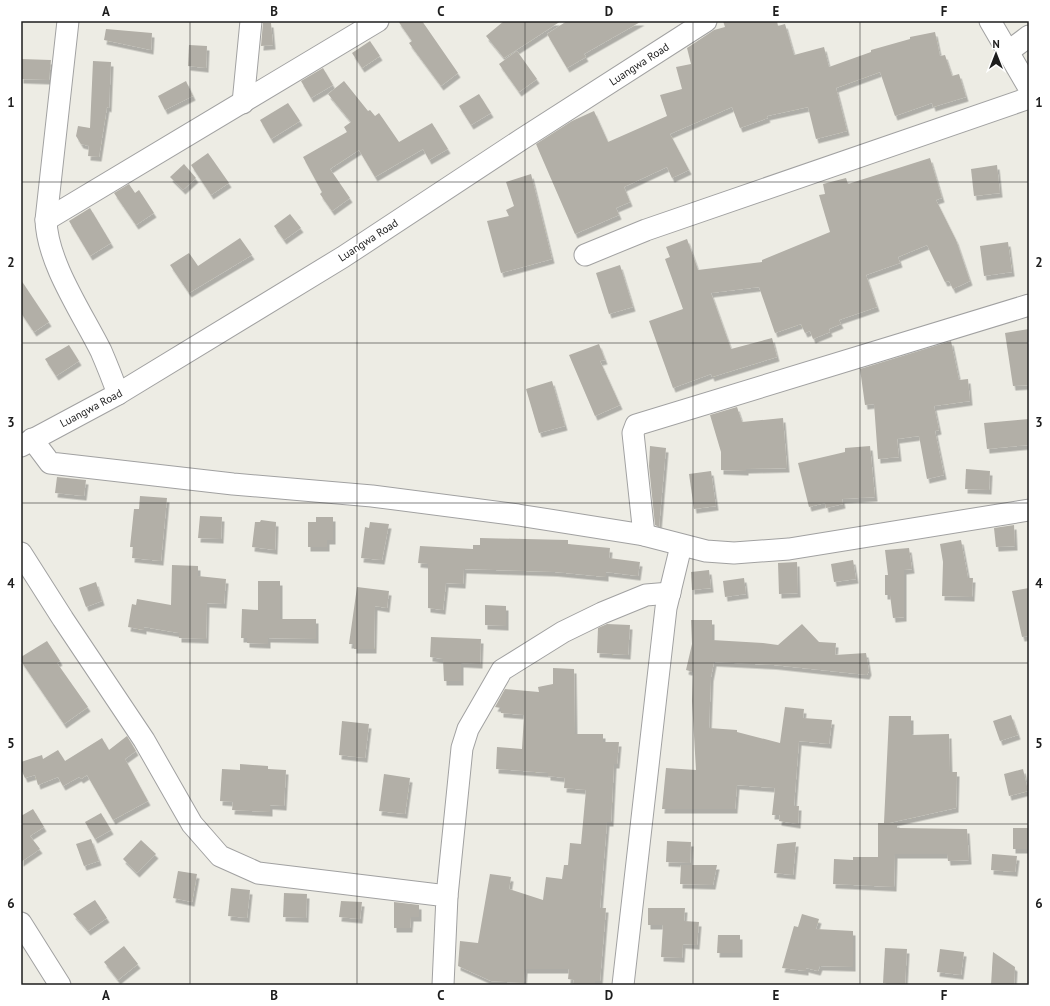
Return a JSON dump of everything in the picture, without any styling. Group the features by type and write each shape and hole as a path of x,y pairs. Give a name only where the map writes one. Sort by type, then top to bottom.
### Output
{"street":[{"path":"68,21 46,220 46,232 58,266 101,353 118,394"},
{"path":"243,103 251,21"},
{"path":"46,220 378,21"},
{"name":"Luangwa Road","path":"27,442 118,394 343,257 522,139 706,21"},
{"path":"990,21 1029,88"},
{"path":"1009,52 1029,36"},
{"path":"585,256 640,233 1029,98"},
{"path":"644,535 633,433 636,425 1029,305"},
{"path":"27,442 50,463 232,484 372,496 518,515 644,535 681,546 706,551 734,553 789,549 1029,510"},
{"path":"623,985 640,821 666,608 681,546"},
{"path":"21,553 67,626 144,740 192,824 220,856 258,873 447,896"},
{"path":"443,985 447,896 462,748 468,729 502,670 563,632 602,613 646,595 670,592"},
{"path":"21,924 60,985"}],"building":[{"path":"398,21 422,21 458,73 441,86 409,43 412,41"},
{"path":"504,21 561,21 504,58 486,36"},
{"path":"567,21 642,21 584,54 586,57 567,68 547,34"},
{"path":"723,21 777,21 778,26 785,24 794,55 824,47 829,67 871,52 871,50 910,39 910,37 935,32 940,56 945,55 952,76 959,74 966,97 933,107 932,103 895,116 880,72 836,88 847,131 816,139 808,107 767,116 768,118 740,128 732,107 670,134 689,170 672,178 667,167 624,187 630,202 616,208 619,215 575,234 536,144 572,121 594,111 608,142 667,116 660,95 682,89 676,67 691,64 687,48 714,30 725,27"},
{"path":"263,23 271,23 273,45 261,46"},
{"path":"106,29 152,33 151,50 104,40"},
{"path":"370,41 380,56 362,68 352,53"},
{"path":"189,45 207,46 206,68 188,66"},
{"path":"517,51 537,79 519,92 499,64"},
{"path":"21,59 51,60 49,80 21,79"},
{"path":"93,61 111,62 109,108 107,107 99,157 88,156 89,146 81,144 76,136 78,126 90,128"},
{"path":"323,68 333,85 311,98 301,81"},
{"path":"186,81 193,96 165,110 158,96"},
{"path":"344,81 368,111 370,110 375,116 379,113 399,142 432,123 448,149 429,160 423,149 375,177 359,150 330,169 350,198 332,211 320,194 322,192 303,157 347,132 344,127 351,122 328,94"},
{"path":"479,94 491,113 471,125 459,106"},
{"path":"288,103 300,121 271,139 260,120"},
{"path":"208,153 229,183 211,195 191,165"},
{"path":"930,158 942,198 936,200 956,240 970,281 953,289 949,281 945,282 927,245 898,257 900,263 866,275 877,307 839,320 841,324 829,329 830,332 813,339 810,331 805,333 801,324 775,333 759,287 711,293 731,349 772,338 777,357 712,377 711,374 673,388 649,321 683,309 665,259 670,257 666,247 687,239 698,270 762,262 762,260 830,232 819,195 825,194 823,184 846,178 848,184"},
{"path":"184,164 196,178 183,190 170,177"},
{"path":"997,165 1000,193 974,196 971,169"},
{"path":"531,174 552,259 501,273 487,221 509,216 506,210 514,206 506,182"},
{"path":"129,184 135,193 139,190 154,213 136,225 114,193"},
{"path":"90,208 111,243 90,256 69,221"},
{"path":"290,214 301,228 284,240 274,226"},
{"path":"240,238 252,255 189,293 170,265 189,253 198,266"},
{"path":"1008,242 1012,272 984,276 980,246"},
{"path":"620,265 633,307 609,314 596,273"},
{"path":"21,280 49,322 34,332 21,313"},
{"path":"1029,329 1029,385 1013,386 1005,333"},
{"path":"951,341 959,380 968,379 970,401 934,406 939,430 935,431 944,475 927,479 919,436 897,439 899,457 878,459 874,404 865,405 860,369"},
{"path":"599,344 605,360 600,361 620,405 595,416 569,355"},
{"path":"69,345 79,361 56,376 45,359"},
{"path":"552,381 565,426 539,433 526,389"},
{"path":"737,407 742,422 783,418 787,468 746,469 746,471 721,470 721,452 710,415"},
{"path":"1029,419 1029,445 987,449 984,423"},
{"path":"650,446 666,448 659,527 655,525 649,466"},
{"path":"870,446 875,497 842,499 843,504 826,508 825,503 809,507 798,463 845,452 845,448"},
{"path":"966,469 990,471 989,490 965,489"},
{"path":"711,471 716,506 694,509 689,474"},
{"path":"57,477 86,480 84,496 55,493"},
{"path":"140,496 167,498 161,561 132,558 133,547 130,547 134,509 139,509"},
{"path":"200,516 222,517 221,539 198,538"},
{"path":"316,517 333,517 333,540 327,540 327,547 308,547 308,522 316,522"},
{"path":"261,520 276,522 275,550 252,547 255,522 260,522"},
{"path":"370,522 389,524 382,560 361,558 365,527 369,528"},
{"path":"1014,525 1015,546 996,547 994,528"},
{"path":"480,538 568,540 568,544 610,548 609,558 640,562 638,576 606,572 606,577 555,572 464,569 463,584 446,583 443,610 428,608 428,564 418,563 420,546 473,549 473,545 480,545"},
{"path":"961,540 968,578 973,578 972,597 942,596 943,562 940,544"},
{"path":"909,548 912,569 904,570 904,617 893,618 890,595 885,595 885,575 888,575 885,550"},
{"path":"853,560 856,579 834,582 831,564"},
{"path":"797,562 798,593 779,594 778,563"},
{"path":"172,565 198,566 198,576 226,579 224,604 207,603 206,639 179,638 179,633 144,627 144,630 128,627 132,604 136,605 137,599 171,605"},
{"path":"709,570 711,588 692,590 691,572"},
{"path":"744,578 746,594 725,597 723,581"},
{"path":"258,581 280,581 280,619 316,619 316,639 268,638 268,644 247,643 247,638 241,638 242,609 258,610"},
{"path":"96,582 102,601 86,607 79,588"},
{"path":"357,587 389,591 387,608 375,606 374,649 354,649 354,644 349,644"},
{"path":"1029,588 1029,636 1022,637 1012,591"},
{"path":"485,605 506,606 506,626 485,625"},
{"path":"691,620 712,620 712,640 778,645 802,624 819,642 836,643 835,655 866,653 869,671 867,675 774,665 714,662 711,677 709,728 737,730 737,732 780,743 785,707 804,709 803,718 832,720 829,744 799,741 794,806 799,806 798,824 779,821 780,815 772,815 775,788 737,785 735,809 662,809 666,768 696,770 692,701 693,672 686,670 692,644"},
{"path":"607,624 630,625 628,655 597,653 598,628"},
{"path":"431,637 481,639 480,664 461,663 461,681 444,681 443,659 430,657"},
{"path":"47,641 60,661 57,663 88,707 64,724 21,661 21,657"},
{"path":"553,668 574,669 575,734 603,734 603,742 619,742 617,764 614,764 611,822 607,822 600,908 606,908 600,981 595,981 595,985 573,985 574,980 568,979 569,969 525,969 524,983 491,981 458,966 460,941 478,943 490,874 511,877 509,889 543,900 546,877 562,879 564,865 568,865 570,843 581,844 586,790 564,788 565,778 548,776 548,773 496,769 497,747 522,749 524,715 501,713 501,708 495,707 505,689 539,692 538,687 553,684"},
{"path":"1011,715 1018,735 1000,741 993,721"},
{"path":"889,716 911,716 911,735 949,734 950,772 957,772 956,808 889,823 897,823 897,828 967,829 969,860 948,861 947,854 895,854 894,887 833,884 834,859 853,860 853,857 878,857 878,823 884,823"},
{"path":"342,721 369,724 365,758 339,755"},
{"path":"127,736 136,751 125,759 148,801 113,820 87,775 81,779 79,777 63,786 58,777 38,785 35,775 25,778 21,769 21,762 42,755 43,759 58,750 65,761 102,738 109,750"},
{"path":"240,764 268,766 268,769 286,770 284,806 270,805 270,812 232,810 233,802 220,801 222,769 240,770"},
{"path":"1023,769 1028,791 1009,796 1004,774"},
{"path":"384,774 410,778 405,814 379,811"},
{"path":"33,809 44,827 30,836 40,849 21,862 21,816"},
{"path":"101,813 111,830 95,839 85,822"},
{"path":"1013,828 1029,828 1029,849 1013,849"},
{"path":"91,839 99,861 84,866 76,844"},
{"path":"141,840 156,854 137,873 123,859"},
{"path":"667,841 691,842 690,863 666,862"},
{"path":"796,842 793,875 774,873 777,844"},
{"path":"992,854 1017,856 1015,872 991,870"},
{"path":"681,865 717,865 713,885 680,884"},
{"path":"178,871 197,874 192,902 173,898"},
{"path":"231,888 250,890 247,918 228,916"},
{"path":"284,893 307,894 306,918 283,917"},
{"path":"95,900 107,918 88,931 73,914"},
{"path":"341,901 362,902 360,919 339,917"},
{"path":"394,902 419,905 419,917 411,917 410,928 394,928"},
{"path":"648,908 685,908 684,921 699,922 697,945 683,944 682,958 661,957 663,925 648,925"},
{"path":"802,914 819,919 816,929 853,931 853,967 820,966 818,971 806,968 806,971 782,968 794,926 798,927"},
{"path":"718,935 740,935 740,953 717,953"},
{"path":"124,946 138,964 118,980 104,962"},
{"path":"885,948 907,949 905,984 883,983"},
{"path":"940,949 964,952 961,975 937,972"},
{"path":"993,952 1015,967 1014,985 991,985"}]}
